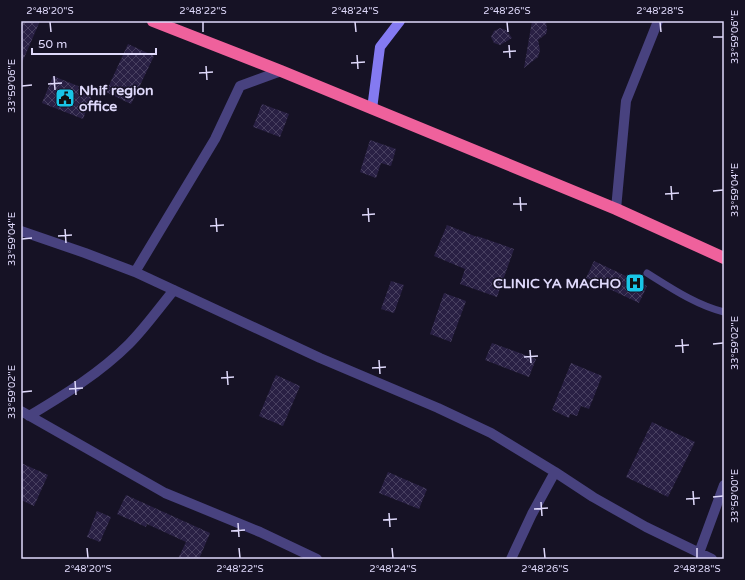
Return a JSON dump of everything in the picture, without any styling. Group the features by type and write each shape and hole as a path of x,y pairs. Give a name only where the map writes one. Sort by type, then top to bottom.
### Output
{"highway":[{"path":"153,21 281,71 616,209 724,258"}],"main road":[{"path":"372,109 380,47 400,21"}],"street":[{"path":"616,209 626,101 658,21"},
{"path":"134,272 215,139 240,86 281,71"},
{"path":"21,231 134,272 320,358 438,408 491,433 593,497 646,527 712,559"},
{"path":"25,413 62,397 88,379 129,344 174,290"},
{"path":"25,413 165,493 260,532 317,559"},
{"path":"511,559 532,514 555,472"},
{"path":"699,554 724,485"}],"lane":[{"path":"647,273 680,293 724,312"}],"building":[{"path":"21,21 40,21 21,65"},
{"path":"532,21 546,21 547,31 546,34 538,40 540,50 538,57 524,68"},
{"path":"500,28 506,30 512,38 500,45 494,43 491,37 494,31"},
{"path":"128,44 154,56 131,104 106,92"},
{"path":"53,76 93,92 83,119 42,103"},
{"path":"262,104 289,114 280,137 253,127"},
{"path":"370,140 396,149 391,166 381,163 376,178 360,172"},
{"path":"447,225 514,249 497,297 460,284 465,269 434,256"},
{"path":"594,261 647,286 639,303 586,278"},
{"path":"391,281 404,285 394,313 381,309"},
{"path":"444,293 466,301 451,342 430,334"},
{"path":"492,343 536,359 529,377 485,360"},
{"path":"571,363 602,376 589,409 581,406 577,416 570,414 569,418 552,410"},
{"path":"276,375 300,386 283,426 259,416"},
{"path":"652,422 695,442 668,497 626,477"},
{"path":"21,463 48,475 34,506 21,500"},
{"path":"388,472 427,489 419,509 379,493"},
{"path":"126,495 210,533 199,559 178,559 186,542 147,524 146,527 117,514"},
{"path":"97,511 111,517 100,542 87,537"}],"place":[{"name":"Nhif region office","path":"65,98"},
{"name":"CLINIC YA MACHO","path":"635,283"}]}
